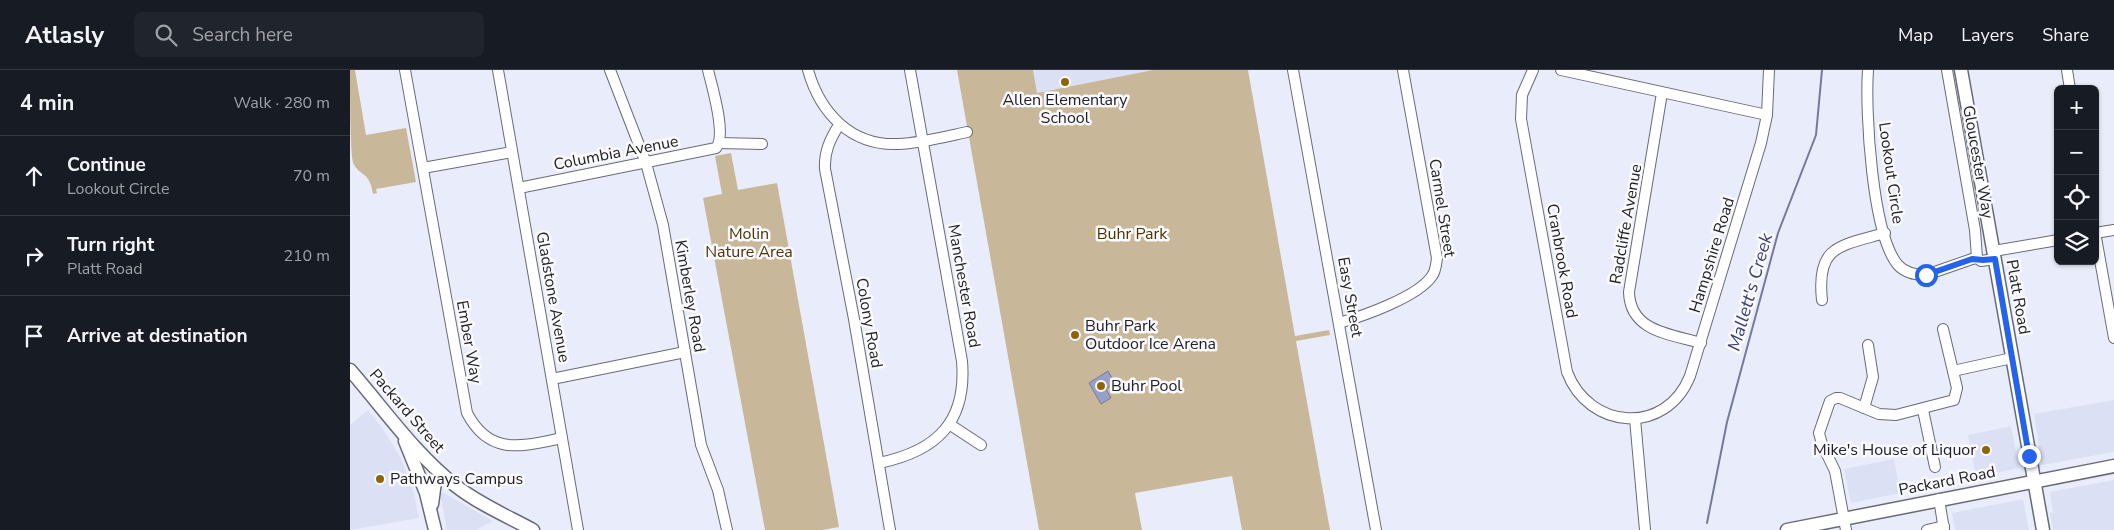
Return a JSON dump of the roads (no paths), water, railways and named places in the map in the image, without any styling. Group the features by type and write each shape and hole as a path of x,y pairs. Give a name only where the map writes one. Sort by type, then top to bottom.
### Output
{"main road":[{"name":"Platt Road","path":"1961,70 2043,530"},
{"name":"Packard Street","path":"350,370 402,432 441,474"},
{"path":"402,432 432,510"},
{"name":"Packard Road","path":"1787,530 1845,524 1939,500 2114,466"},
{"path":"435,530 432,491 435,482 441,474 474,498 533,530"}],"street":[{"name":"Ember Way","path":"405,70 467,413 472,423 481,432 500,444 523,446 562,438"},
{"name":"Gladstone Avenue","path":"498,70 578,530"},
{"name":"Kimberley Road","path":"610,70 646,162 663,225 701,445 718,490 727,530"},
{"path":"708,70 720,130 719,144"},
{"path":"808,70 814,90 823,106 839,124 856,134 876,141 896,144 923,141 967,132"},
{"name":"Manchester Road","path":"879,463 907,457 923,449 937,438 949,424 960,402 963,388 962,361 910,70"},
{"name":"Easy Street","path":"1292,70 1340,323 1376,530"},
{"name":"Carmel Street","path":"1340,323 1365,315 1418,289 1432,276 1436,267 1403,70"},
{"name":"Cranbrook Road","path":"1533,70 1522,95 1520,111 1567,372 1575,390 1591,406 1609,415 1635,419"},
{"path":"1561,70 1767,115"},
{"name":"Hampshire Road","path":"1635,419 1662,410 1679,396 1685,388 1701,343 1761,143 1767,115 1769,70"},
{"name":"Lookout Circle","path":"1868,70 1869,140 1876,193 1885,233 1894,258 1905,270 1919,275 1934,273 1977,253 1993,251"},
{"name":"Gloucester Way","path":"1947,70 1977,253"},
{"path":"2066,70 2069,85"},
{"name":"Radcliffe Avenue","path":"1662,93 1629,292 1630,301 1636,317 1649,328 1701,343"},
{"name":"Colony Road","path":"839,124 827,146 824,158 825,169 854,319 890,530"},
{"name":"Columbia Avenue","path":"519,188 712,150 719,144 762,144"},
{"path":"423,168 512,152"},
{"path":"2099,232 2114,230"},
{"path":"1822,300 1820,284 1826,258 1835,248 1885,233"},
{"path":"1993,251 2054,241"},
{"name":"Lookout Circle","path":"1977,253 1981,260 1993,251"},
{"path":"2099,255 2114,338"},
{"path":"1845,524 1835,471 1822,444 1819,429 1832,399 1840,398 1887,415 1923,410 1954,400 1957,388 1942,329"},
{"path":"1864,408 1873,377 1868,345"},
{"path":"552,379 685,352"},
{"path":"1953,371 2012,358"},
{"path":"1923,410 1935,467"},
{"path":"1635,419 1645,530"},
{"path":"949,424 981,445"},
{"path":"1926,530 1944,528 1939,500"}],"water":[{"name":"Buhr Pool","path":"1108,371 1115,383 1106,389 1111,398 1101,404 1089,383"}],"waterway":[{"name":"Mallett's Creek","path":"1707,523 1727,422 1778,233 1816,135 1822,70"}],"place":[{"name":"Allen Elementary School","path":"1065,82"},
{"name":"Buhr Park Outdoor Ice Arena","path":"1075,335"},
{"name":"Buhr Pool","path":"1101,386"},
{"name":"Mike's House of Liquor","path":"1986,450"},
{"name":"Pathways Campus","path":"380,479"}],"park label":[{"name":"Buhr Park","path":"1132,234"},
{"name":"Molin Nature Area","path":"749,243"}]}
